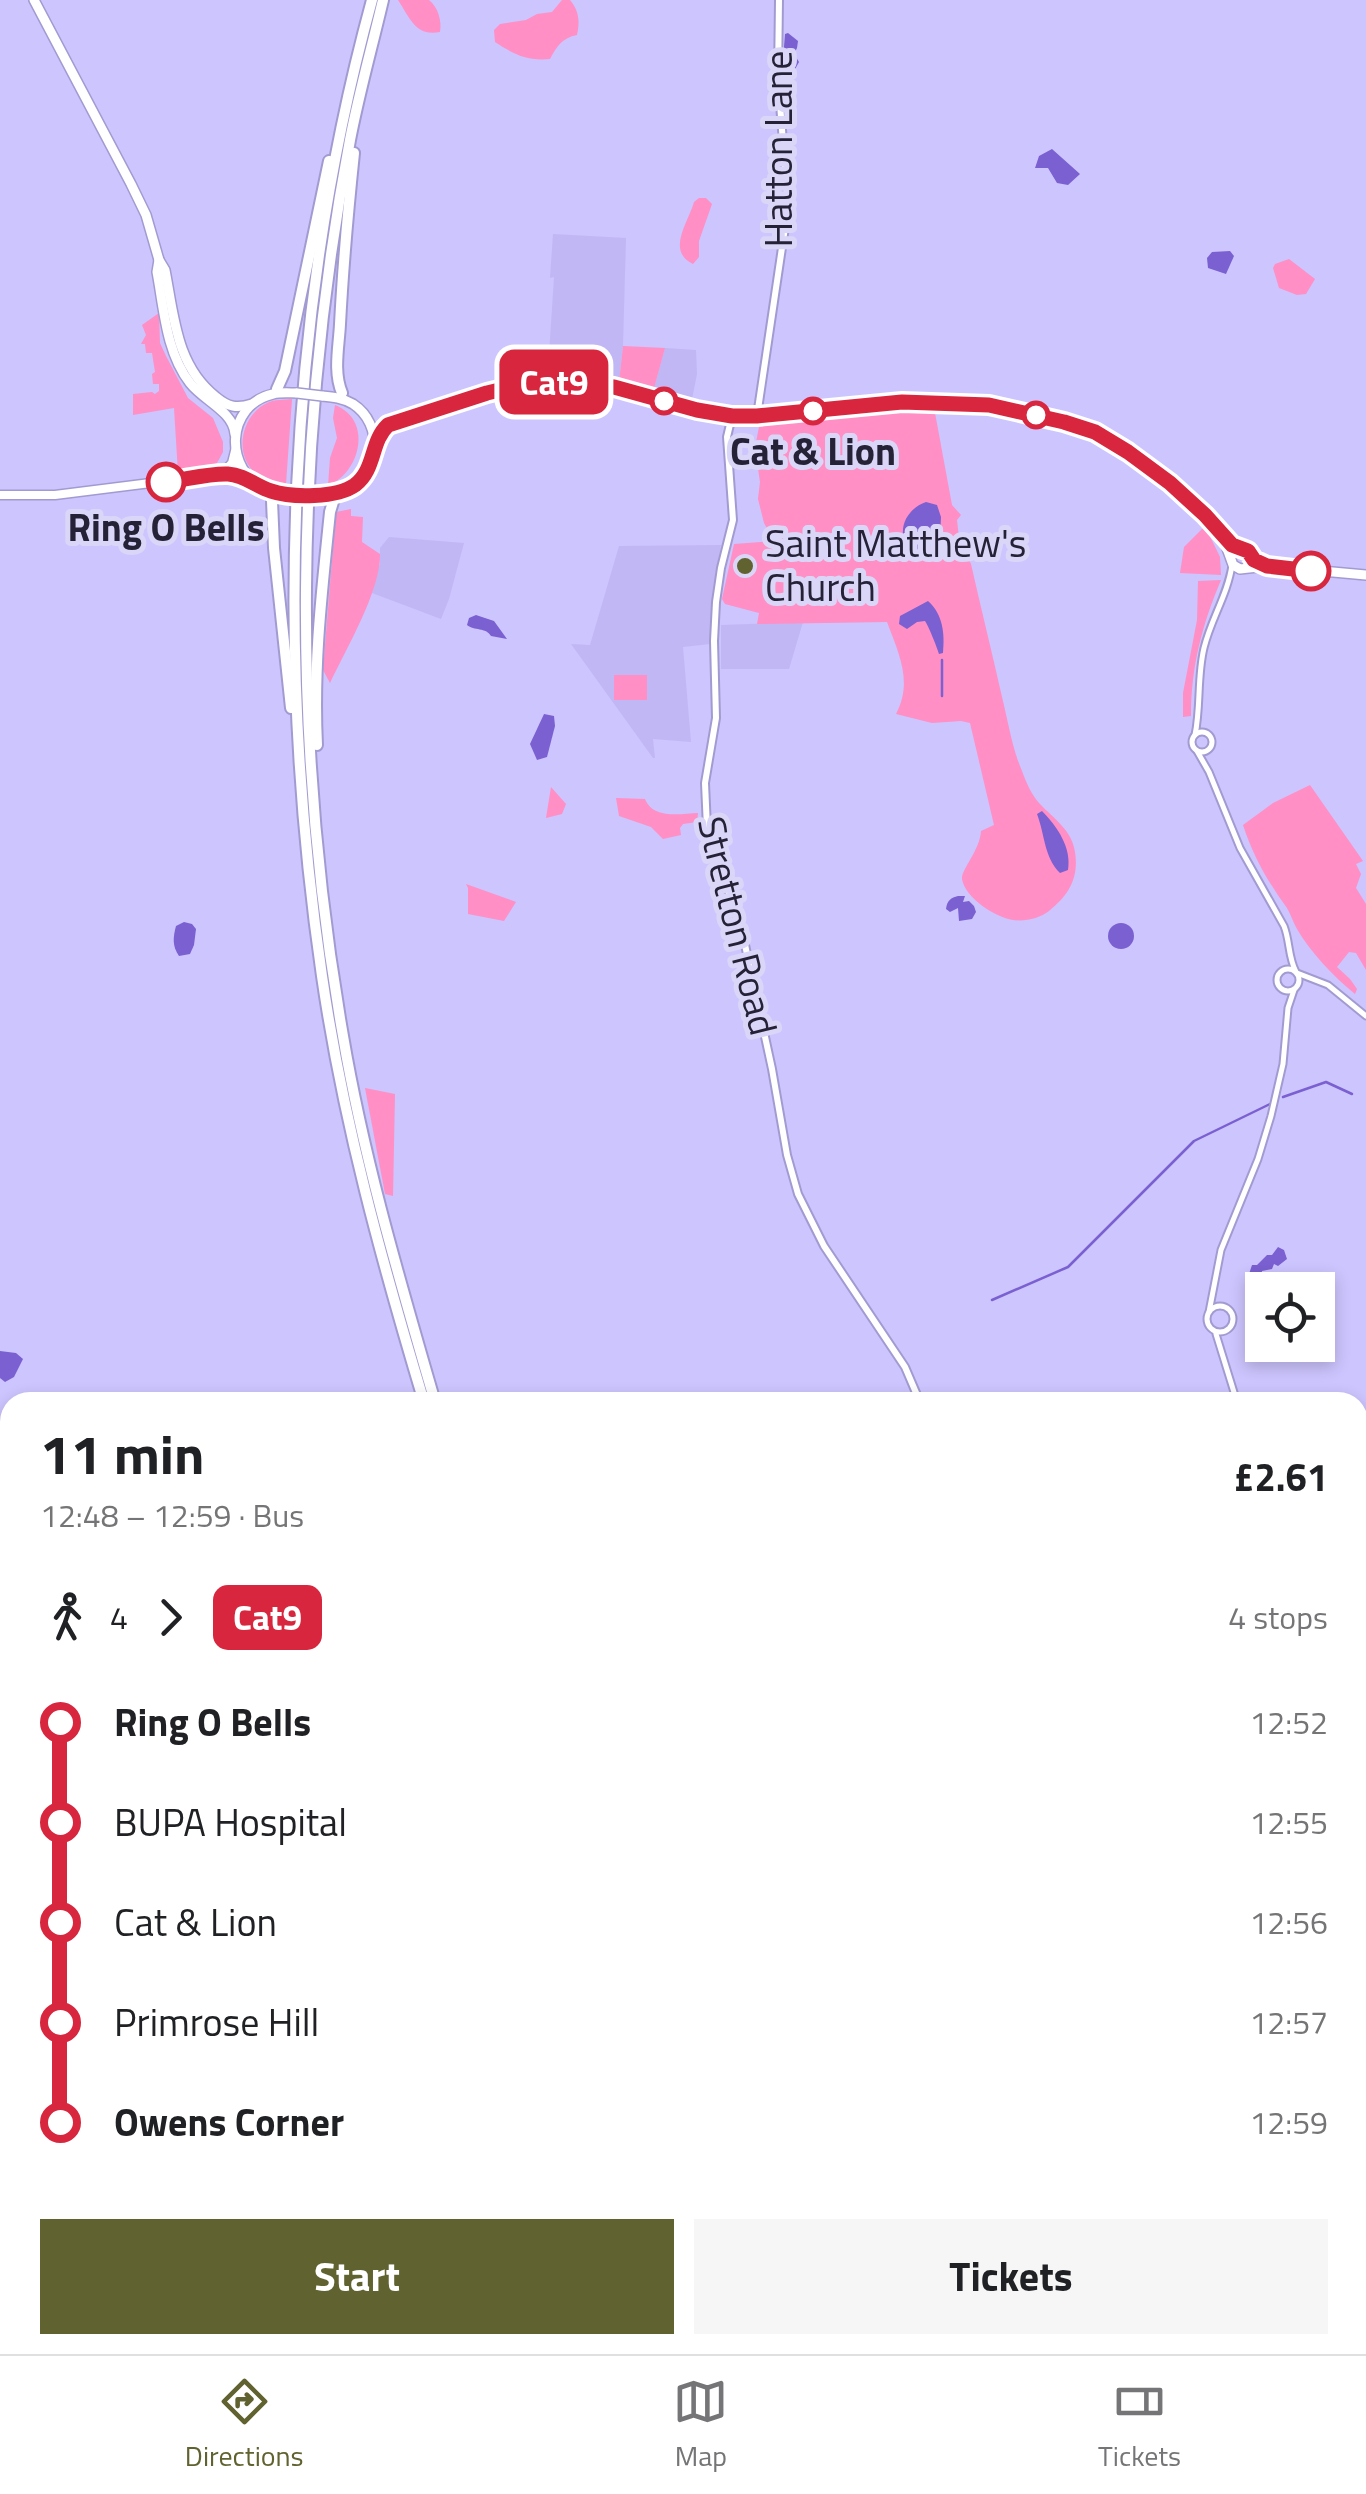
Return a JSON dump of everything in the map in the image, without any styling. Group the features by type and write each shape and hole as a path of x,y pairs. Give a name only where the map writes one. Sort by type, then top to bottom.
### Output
{"highway":[{"path":"34,0 138,198 165,270 178,338 191,370 205,388 227,405 238,408 274,392 344,397"},
{"path":"372,0 326,212 303,403 295,579 296,686 307,852 345,1106 374,1230 421,1392"},
{"path":"274,392 284,371 327,170 384,0"},
{"path":"354,91 337,378 344,397 364,414 395,422"},
{"path":"354,91 326,289 310,458 308,724 330,953 355,1100 383,1222 431,1392"},
{"path":"159,260 157,272 176,359 198,392 230,418 242,469 270,495 343,492"},
{"path":"314,816 318,777 316,646 333,502 367,472 381,432 395,422 487,393 520,385 582,383 732,416 933,402 978,404 1064,422 1095,432 1155,471 1232,545 1248,551 1267,566"},
{"path":"235,434 240,419 252,404"},
{"path":"364,414 375,446"},
{"path":"270,495 295,754 302,783"},
{"path":"1223,537 1237,568 1267,566 1366,575"},
{"path":"1232,561 1234,552 1241,549"},
{"path":"1246,568 1251,556"}],"main road":[{"name":"Hatton Lane","path":"757,416 786,214 778,78 779,0"},
{"name":"Stretton Road","path":"732,416 727,437 733,520 720,568 715,613 716,718 706,784 707,828 742,931 798,1194 824,1246 905,1367 916,1392"},
{"path":"222,474 232,463 235,451"},
{"path":"0,494 55,496 222,474 251,480"}],"street":[{"path":"1232,561 1226,590 1204,649 1192,744 1209,772 1240,848 1284,926 1300,982 1288,1008 1283,1064 1271,1116 1258,1159 1224,1238 1207,1323 1215,1332 1234,1392"},
{"path":"1226,590 1246,568"},
{"path":"1199,711 1212,741 1209,772"},
{"path":"1195,735 1209,734"},
{"path":"1197,751 1211,748"},
{"path":"1288,1008 1278,977 1290,952"},
{"path":"1283,970 1290,969 1328,985 1366,1016"},
{"path":"1280,988 1289,992 1316,981"},
{"path":"1214,1287 1232,1316 1223,1353"},
{"path":"1209,1312 1224,1307"},
{"path":"1215,1332 1230,1328"}],"shaded area":[{"path":"398,0 429,0 439,15 440,32 419,29"},
{"path":"562,0 570,0 575,8 577,35 560,43 550,59 521,56 495,42 494,30 500,24 552,12"},
{"path":"785,34 798,41 794,54 799,62 794,71 782,72"},
{"path":"1052,149 1080,174 1068,185 1057,183 1048,168 1035,168 1039,156"},
{"path":"699,198 712,204 699,241 699,257 693,264 681,252 680,244 694,202"},
{"path":"553,234 626,238 619,382 548,370"},
{"path":"1230,251 1234,256 1226,274 1208,268 1207,258 1212,252"},
{"path":"1289,259 1315,279 1306,294 1279,288 1273,268"},
{"path":"159,313 160,343 166,356 188,398 213,418 223,442 217,463 203,469 178,473 174,408 133,415 133,394 159,391 159,384 153,384 152,353 146,353 145,344 141,344 146,335 142,325"},
{"path":"623,346 665,348 653,392 619,382"},
{"path":"665,348 696,350 697,374 691,404 653,392"},
{"path":"292,399 286,484 255,473 244,455 243,435 258,409 270,402"},
{"path":"933,402 952,505 961,515 957,520 959,538 971,564 1016,753 1032,793 1066,831 1075,852 1074,878 1067,892 1049,911 1027,920 1013,920 990,911 964,886 962,875 981,831 994,825 970,723 932,723 896,714 904,679 887,622 757,624 759,613 725,604 722,599 734,544 774,541 758,499 755,448 761,416"},
{"path":"335,405 355,422 358,446 348,470 328,486 330,458 337,438"},
{"path":"926,502 937,505 940,540 918,555 900,552 905,543 906,518"},
{"path":"351,509 351,516 363,517 362,542 380,554 379,568 361,619 330,683 323,670 336,512"},
{"path":"1205,526 1220,557 1221,575 1180,573 1184,547"},
{"path":"389,537 464,543 441,619 372,593 380,548"},
{"path":"721,545 710,644 683,647 691,742 653,739 653,758 571,644 590,645 619,546"},
{"path":"1221,580 1199,646 1191,716 1183,717 1183,693 1197,620 1198,581"},
{"path":"928,601 942,625 943,653 939,654 925,621 907,629 899,624 900,616"},
{"path":"476,615 494,621 507,639 467,625 469,618"},
{"path":"803,622 789,669 721,669 721,625"},
{"path":"614,675 647,675 647,700 614,700"},
{"path":"544,714 554,716 555,726 547,757 537,760 530,744"},
{"path":"1310,785 1363,861 1356,864 1361,874 1356,888 1366,904 1366,970 1356,953 1349,952 1337,967 1357,989 1355,994 1323,964 1303,938 1262,868 1243,825 1273,803"},
{"path":"551,787 566,804 562,814 546,818"},
{"path":"616,798 645,799 654,810 667,814 698,813 697,822 683,824 681,835 663,839 651,827 619,816"},
{"path":"1042,811 1065,846 1068,870 1060,873 1051,860 1037,814"},
{"path":"466,884 516,902 504,921 468,914"},
{"path":"965,896 963,902 974,906 972,919 959,921 958,908 950,912 946,909 947,903"},
{"path":"184,922 196,929 194,945 190,954 179,956 174,934 176,926"},
{"path":"1121,923 1130,927 1134,936 1130,945 1121,949 1112,945 1108,936 1112,927"},
{"path":"365,1088 395,1094 393,1196 385,1194"},
{"path":"1278,1247 1287,1259 1278,1266 1274,1264 1272,1269 1250,1272 1252,1265 1272,1255"},
{"path":"0,1351 16,1353 23,1359 14,1377 5,1382 0,1378"}],"waterway":[{"path":"942,660 942,696"},
{"path":"1283,1097 1326,1082 1352,1094"},
{"path":"992,1300 1068,1267 1194,1141 1270,1104"}],"bus line":[{"name":"Cat9","path":"166,482 229,474 251,480 267,490 336,494 363,478 378,438 388,425 520,385 572,382 614,387 697,410 742,417 902,402 978,404 1042,416 1095,432 1170,483 1223,537 1248,551 1254,560 1267,566 1311,571"}],"place":[{"name":"Cat & Lion","path":"813,411"},
{"name":"Ring O Bells","path":"166,482"},
{"name":"Saint Matthew's Church","path":"745,566"}]}
